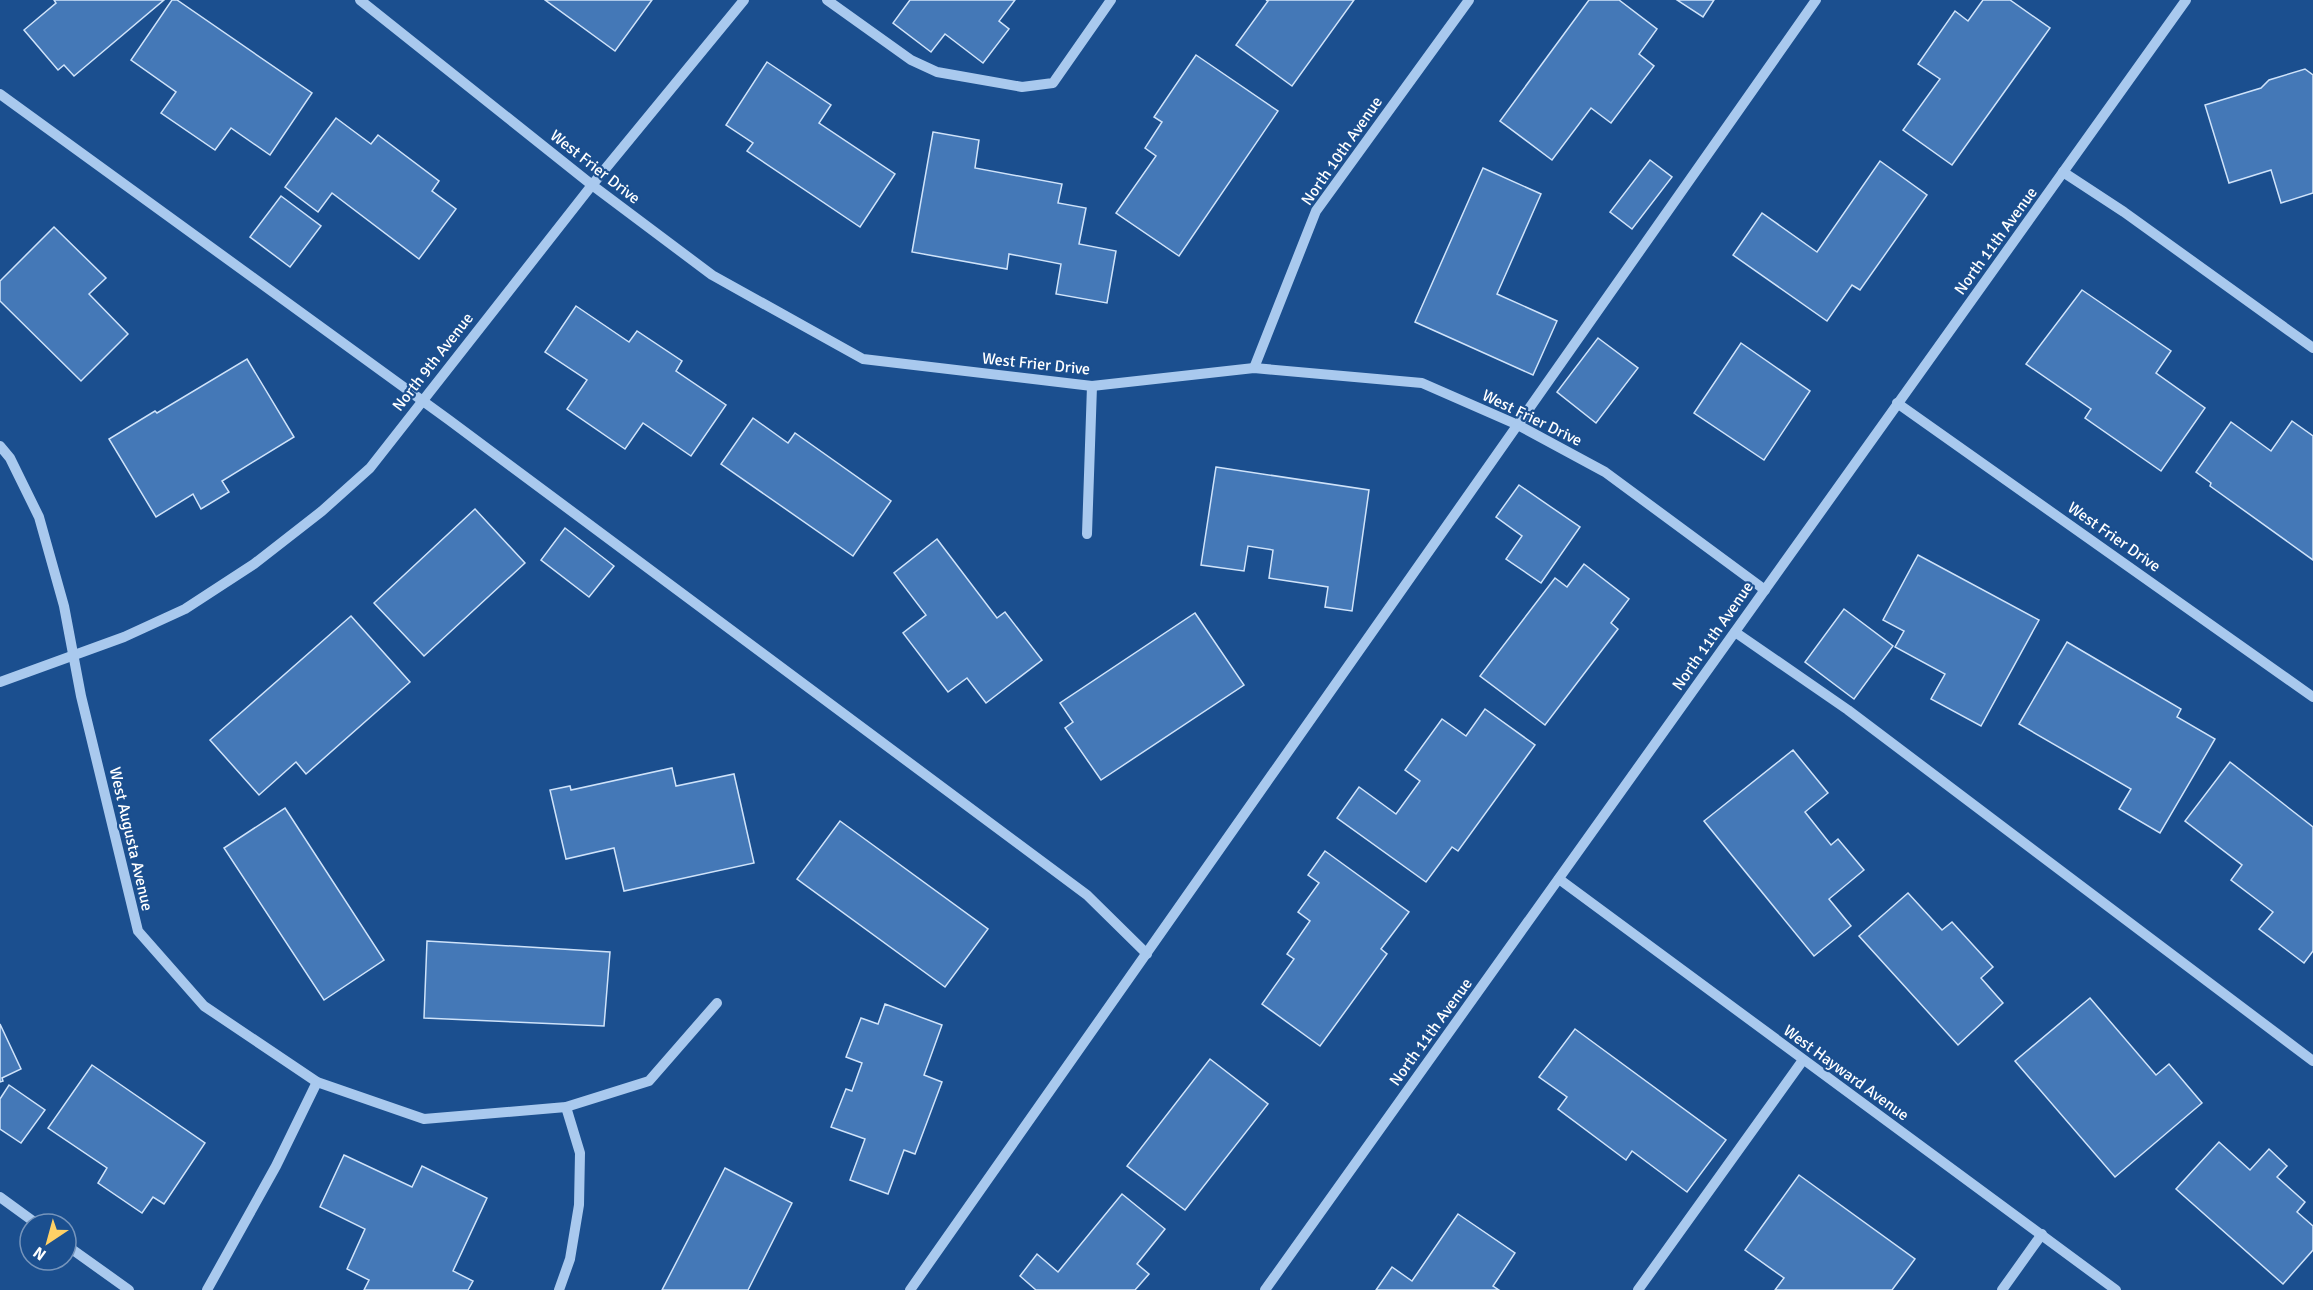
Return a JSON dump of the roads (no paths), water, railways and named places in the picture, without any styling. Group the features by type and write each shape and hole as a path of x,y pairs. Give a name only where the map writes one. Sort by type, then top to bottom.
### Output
{"street":[{"name":"West Frier Drive","path":"360,0 592,185 712,275 863,359 1092,386 1254,368 1422,383 1518,425 1605,472 1765,590"},
{"name":"North 9th Avenue","path":"72,655 124,636 185,609 254,564 322,511 370,468 592,185 744,0"},
{"path":"827,0 911,60 937,72 1022,87 1053,83 1111,0"},
{"name":"North 10th Avenue","path":"1254,368 1316,211 1469,0"},
{"path":"910,1290 1816,0"},
{"name":"North 11th Avenue","path":"1265,1290 2186,0"},
{"path":"0,94 422,400 1087,895 1147,954"},
{"path":"2063,172 2124,212 2313,348"},
{"path":"1087,534 1092,386"},
{"name":"West Frier Drive","path":"1897,404 2313,696"},
{"name":"West Augusta Avenue","path":"0,446 10,458 39,517 64,606 72,655 138,931 204,1006 317,1083 423,1119 566,1107 649,1081 717,1003"},
{"path":"1735,632 1848,710 2313,1061"},
{"path":"0,682 72,655"},
{"name":"West Hayward Avenue","path":"1559,879 2116,1290"},
{"path":"1638,1290 1803,1060"},
{"path":"207,1290 276,1167 317,1083"},
{"path":"559,1290 570,1259 579,1205 580,1153 566,1107"},
{"path":"0,1197 21,1212"},
{"path":"2002,1290 2042,1234"},
{"path":"78,1254 129,1290"}]}
